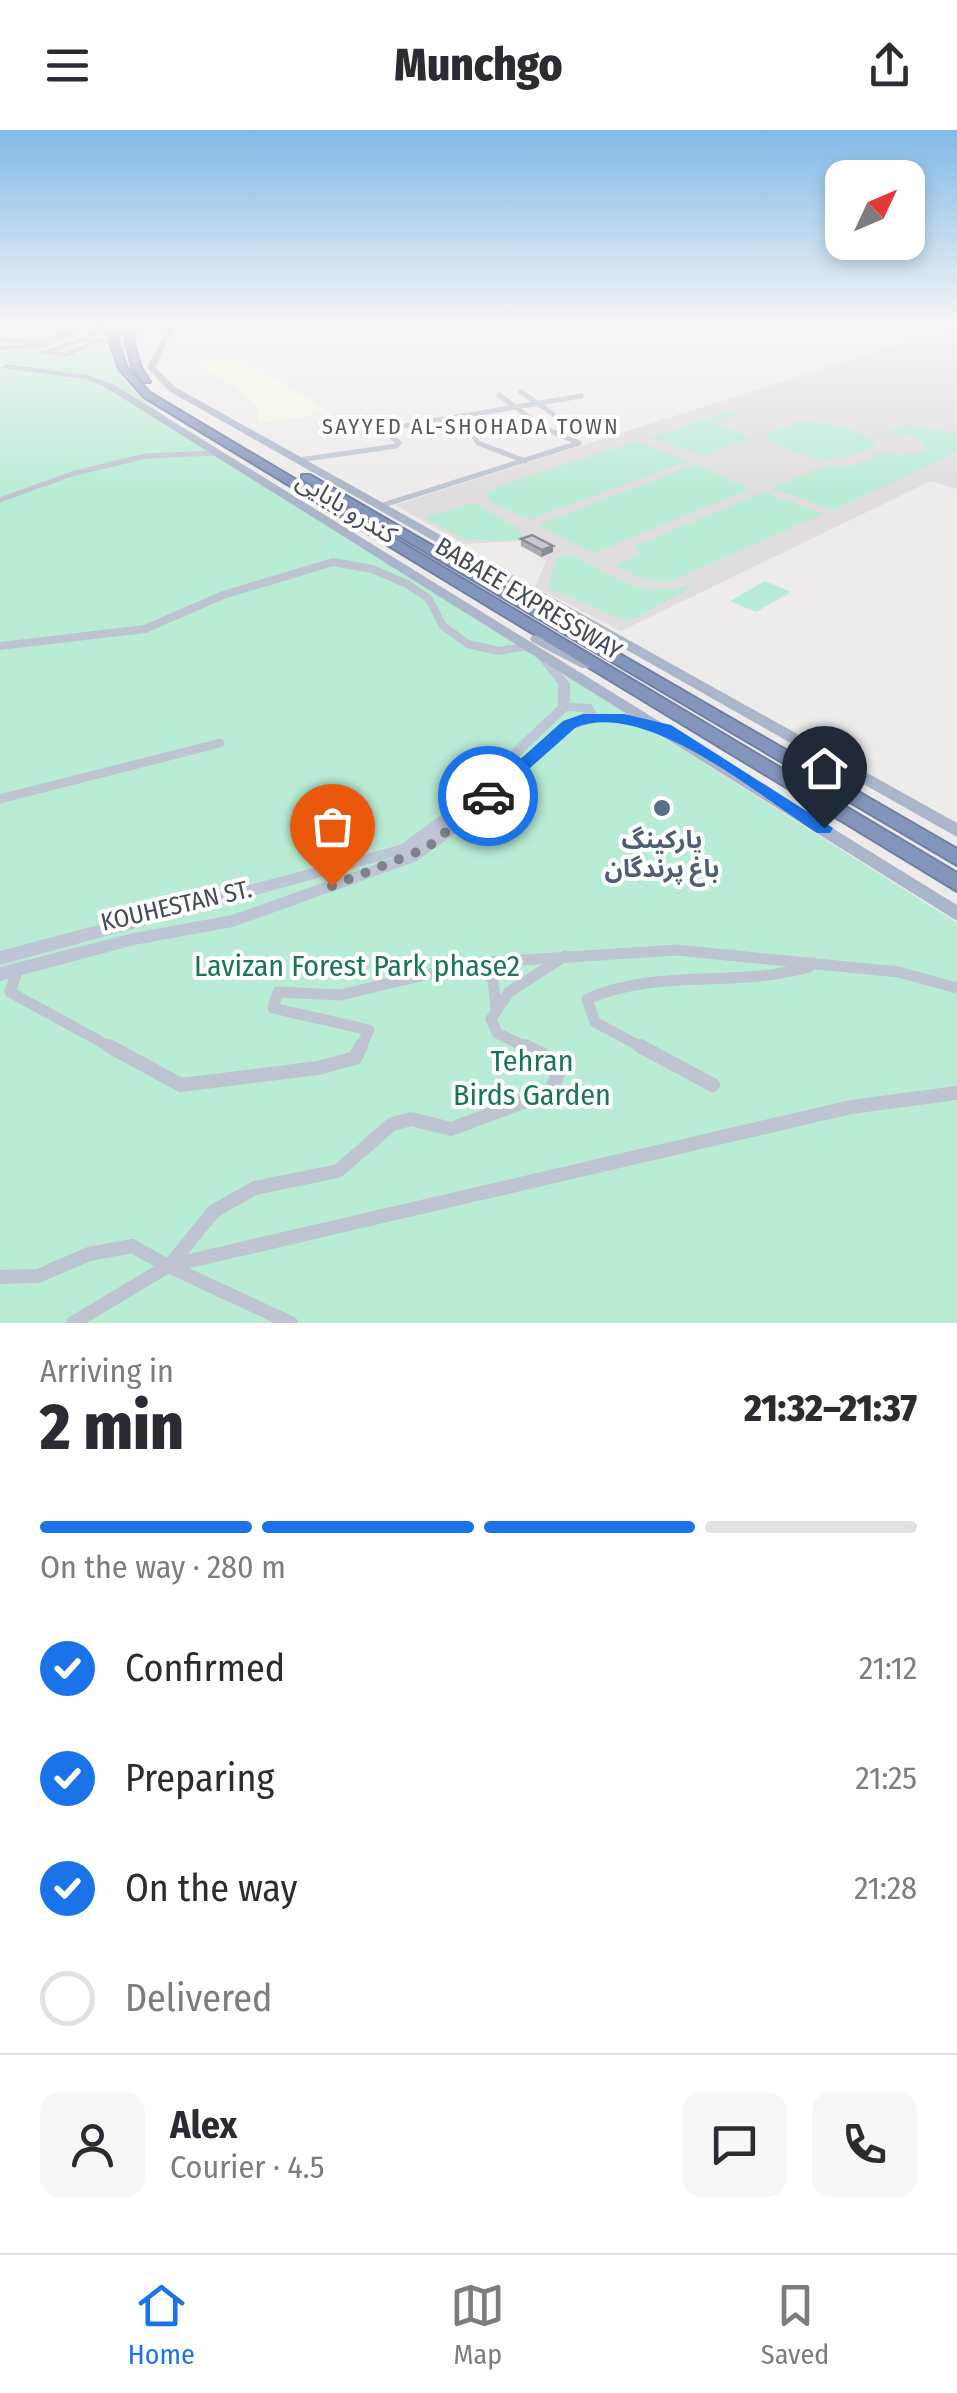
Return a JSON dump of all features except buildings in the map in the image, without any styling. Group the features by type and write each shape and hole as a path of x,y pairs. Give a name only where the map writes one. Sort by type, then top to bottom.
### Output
{"highway":[{"name":"BABAEE EXPRESSWAY","path":"135,382 147,395 957,883"},
{"name":"BABAEE EXPRESSWAY","path":"154,382 182,405 957,858"}],"main road":[{"name":"کندرو بابایی","path":"99,382 665,729 957,914"},
{"path":"162,382 182,405"},
{"name":"کندرو بابایی","path":"165,382 957,831"},
{"path":"147,395 190,436"},
{"path":"367,545 636,689"},
{"path":"533,648 560,676 566,690 564,707 587,707 591,713 583,719"},
{"name":"KOUHESTAN ST.","path":"0,958 404,849 449,816 564,707"},
{"path":"583,719 624,718 665,729"},
{"name":"KOUHESTAN ST.","path":"0,976 134,939 234,921 427,848 554,734 583,719"},
{"path":"226,899 234,921"}],"street":[{"path":"521,392 552,414"},
{"path":"380,506 579,444 530,420 498,395"},
{"path":"299,460 396,446 392,436 398,427 581,396"},
{"path":"472,434 478,443 525,461"},
{"path":"0,500 72,474 146,456 218,453"},
{"path":"0,646 145,629 236,590 333,562 352,562 404,582 429,599 431,612 457,636 480,649 498,653 533,648"},
{"path":"0,799 220,743"},
{"path":"18,969 11,979 10,992 181,1085 318,1068 355,1058 370,1030 274,1008 278,992 340,995 476,964 678,950 898,972 957,988"},
{"path":"168,1266 214,1211 255,1188 338,1172 392,1124 412,1118 451,1128 550,1092 558,1074 542,1054 497,1034 491,1019 509,992 567,955"},
{"path":"476,964 492,980 496,1008"},
{"path":"713,1085 594,1022 587,999 612,985 702,978 781,978 812,966"},
{"path":"74,1323 168,1266 522,1180 705,1143 850,1108 957,1093"},
{"path":"0,1277 38,1276 89,1254 132,1246 291,1323"}],"shaded area":[{"path":"225,382 282,382 330,413 259,423 258,409"},
{"path":"782,382 957,382 957,489 931,481 621,631 535,587 546,561 518,541 464,544 395,505"}],"green space":[{"name":"Lavizan Forest Park phase2","path":"0,382 92,382 112,389 957,923 957,1323 0,1323"},
{"path":"102,382 126,382 178,426"},
{"path":"731,410 741,413 715,422 752,439 702,455 650,438"},
{"path":"799,421 851,430 876,446 824,459 771,442 767,434"},
{"path":"905,424 957,434 957,452 832,510 772,488 825,466 856,465 885,451 898,456 928,451 918,438 886,433"},
{"path":"636,441 687,461 529,520 489,501 488,493 500,486"},
{"path":"696,464 750,489 594,553 538,525"},
{"path":"764,492 823,514 668,582 645,579 615,566 642,553 635,546"},
{"path":"474,503 515,526 527,540 466,540 424,517"},
{"path":"570,554 617,579 644,588 659,590 696,584 629,622 549,588 556,558"},
{"path":"765,581 791,592 756,612 730,601"}],"way so far":[{"path":"332,886 412,857 448,832 488,796"}],"place":[{"name":"پارکینگ باغ پرندگان","path":"662,808"}],"district":[{"name":"SAYYED AL-SHOHADA TOWN","path":"471,426"}],"route":[{"path":"488,796 554,734 569,725 583,719 624,718 665,729 824,828"}],"park label":[{"name":"Tehran Birds Garden","path":"532,1078"}]}
